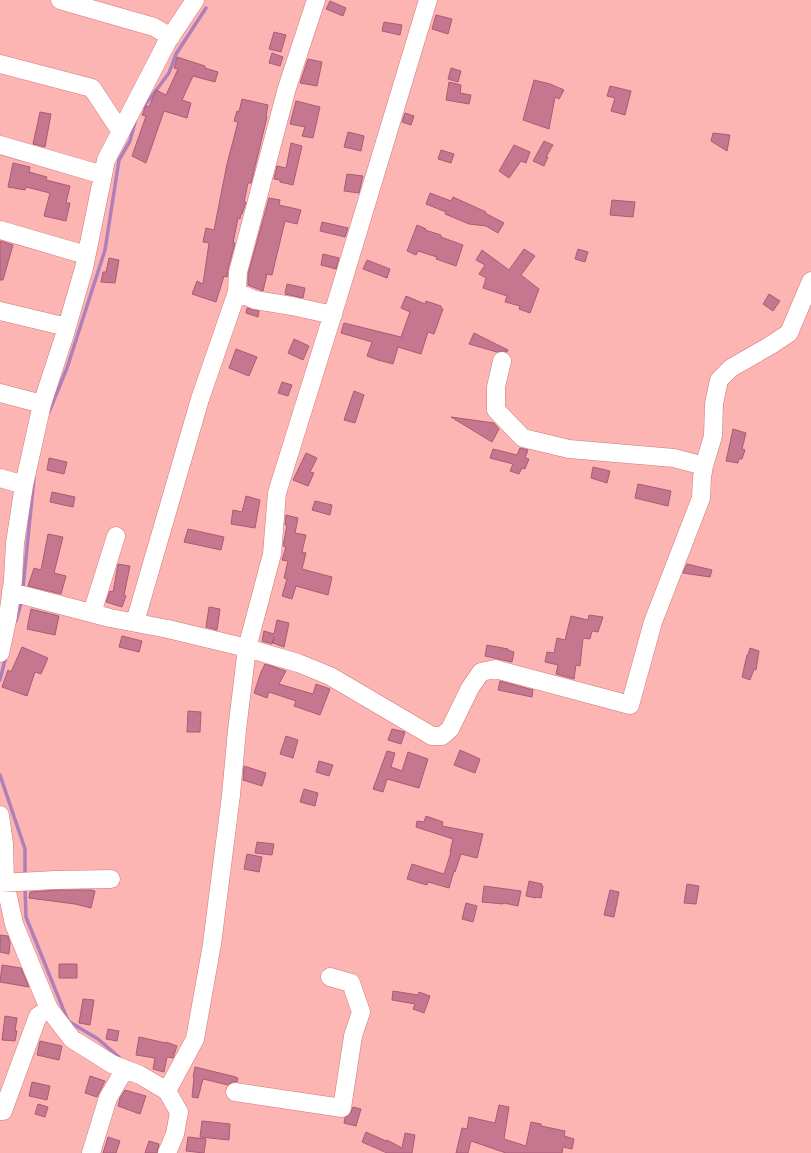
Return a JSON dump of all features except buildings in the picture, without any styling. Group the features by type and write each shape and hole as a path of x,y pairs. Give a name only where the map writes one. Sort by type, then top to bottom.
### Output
{"street":[{"path":"60,0 154,27 171,37"},
{"path":"0,653 8,616 8,583 24,485 42,404 67,327 86,255 106,160 171,37 195,0"},
{"path":"136,622 200,399 237,292 238,272 285,96 316,0"},
{"path":"167,1091 195,1039 212,944 231,795 247,648 272,554 278,493 428,0"},
{"path":"0,64 92,88 121,132"},
{"path":"0,146 103,175"},
{"path":"0,230 86,255"},
{"path":"8,583 92,613 247,648 298,663 330,676 432,736 442,736 450,730 470,688 481,672 495,669 630,705 653,622 701,498 704,466 713,436 714,404 719,380 731,368 789,333 811,280"},
{"path":"237,292 254,300 333,315"},
{"path":"0,311 67,327"},
{"path":"502,362 496,387 496,410 523,438 569,449 674,458 704,466"},
{"path":"0,393 42,404"},
{"path":"0,478 24,485"},
{"path":"92,613 116,536"},
{"path":"0,815 4,844 3,883 14,924 49,1009 72,1039 112,1064 140,1075 167,1091 179,1112 175,1134 167,1153"},
{"path":"3,883 111,879"},
{"path":"236,1092 342,1108 353,1036 361,1012 351,983 330,977"},
{"path":"1,1116 38,1016 49,1009"},
{"path":"91,1153 108,1098 125,1069"}],"waterway":[{"path":"143,108 169,73 176,54 206,8"},
{"path":"49,412 67,368 105,250 119,160 130,141 135,122"},
{"path":"23,588 34,478"},
{"path":"16,621 22,600"},
{"path":"0,680 6,656"},
{"path":"0,775 25,849 25,874"},
{"path":"25,887 26,917 68,1021 98,1039 120,1058"}]}
